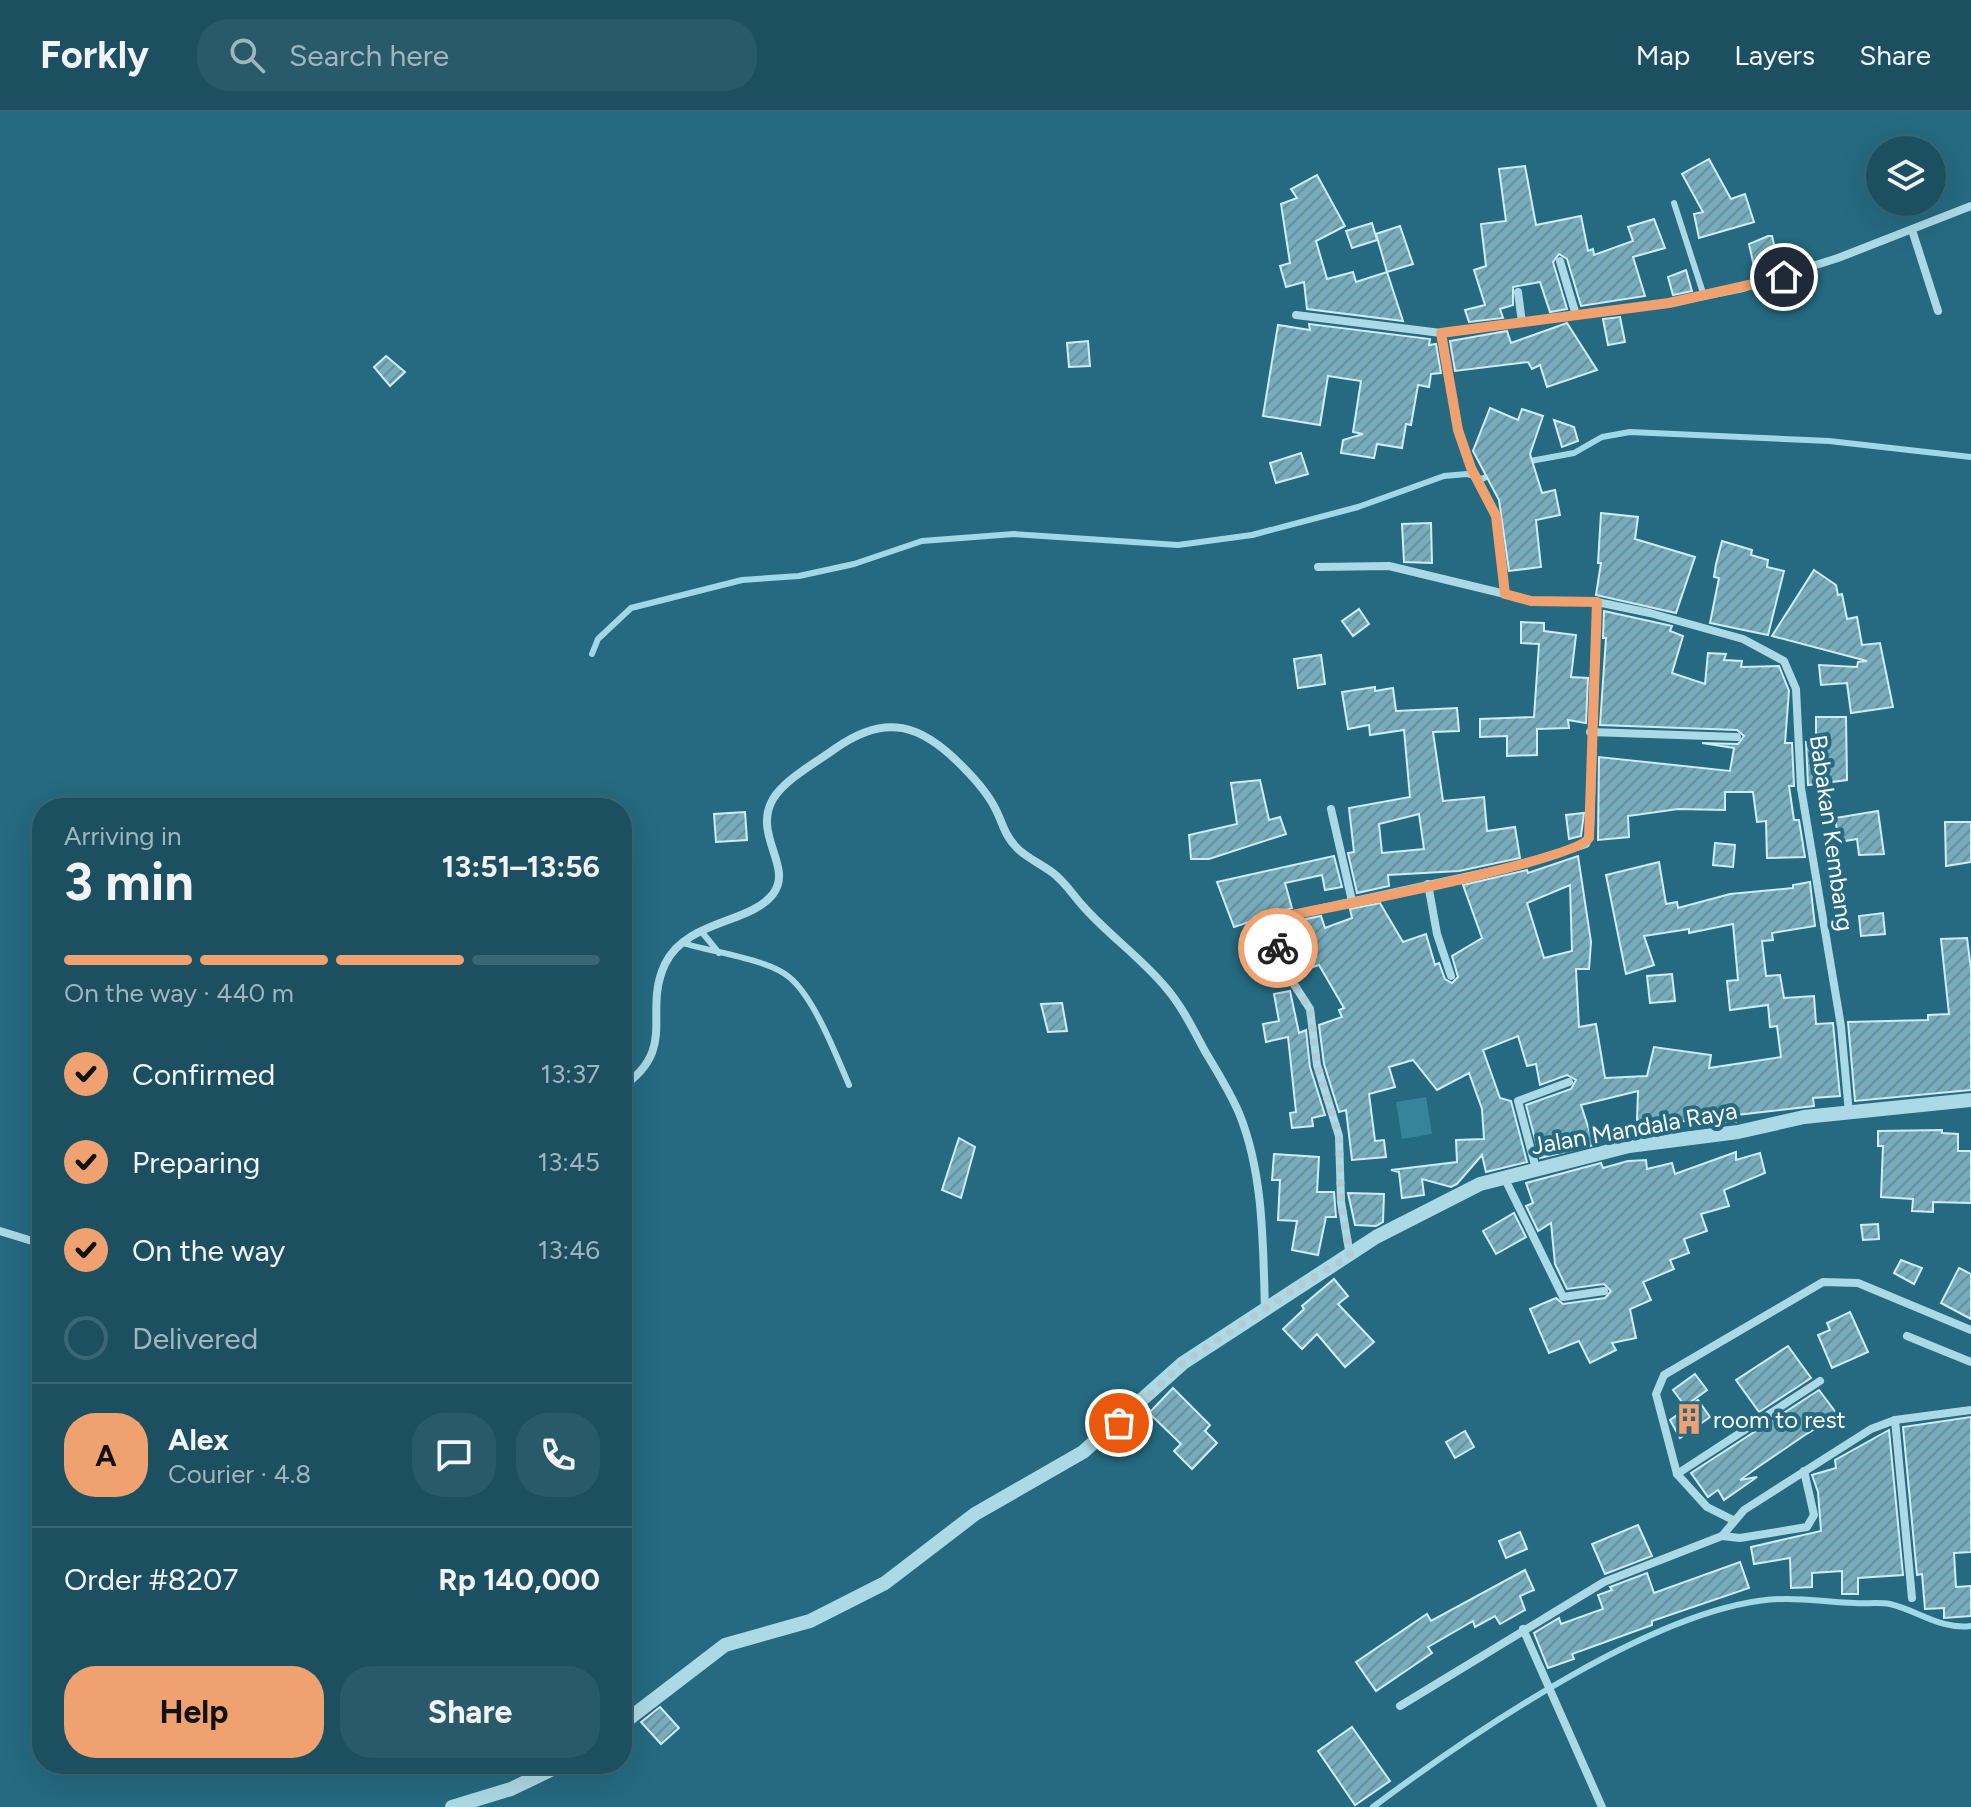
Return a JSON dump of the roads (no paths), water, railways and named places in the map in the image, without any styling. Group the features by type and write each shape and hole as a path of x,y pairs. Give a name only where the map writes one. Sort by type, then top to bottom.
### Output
{"street":[{"path":"1296,315 1441,333 1704,296 1784,277 1971,206"},
{"path":"1912,230 1938,311"},
{"path":"1560,261 1576,315"},
{"path":"1518,292 1522,323"},
{"path":"1441,333 1458,430 1471,468 1496,516 1505,594"},
{"name":"Babakan Kembang","path":"1318,567 1389,566 1531,601 1597,602 1743,639 1784,661 1793,678 1801,788 1841,1026 1849,1113"},
{"path":"1350,1256 1341,1202 1339,1136 1317,1065 1310,1009 1286,972 1271,927 1277,918 1520,865 1586,844 1590,830 1590,732 1597,602"},
{"path":"632,1080 649,1061 658,1037 657,987 666,963 683,943 701,931 771,897 780,876 764,827 775,795 850,739 878,726 912,728 942,746 979,784 997,811 1005,833 1019,850 1055,874 1166,987 1189,1020 1239,1114 1252,1154 1263,1247 1265,1311"},
{"path":"1590,732 1737,737"},
{"path":"1331,809 1352,901"},
{"path":"1428,884 1437,934 1451,976"},
{"path":"1536,1169 1518,1101 1569,1082"},
{"name":"Jalan Mandala Raya","path":"632,1716 725,1645 810,1621 885,1583 975,1514 1083,1452 1134,1410 1183,1363 1376,1237 1480,1184 1629,1146 1738,1132 1804,1117 1971,1100"},
{"path":"1504,1177 1563,1297 1604,1291"},
{"path":"0,1231 32,1241"},
{"path":"1733,1520 1707,1507 1677,1474 1656,1394 1664,1375 1823,1282 1858,1283 1971,1330"},
{"path":"1907,1336 1971,1362"},
{"path":"1677,1474 1820,1381"},
{"path":"1722,1536 1733,1520 1844,1443 1895,1420 1971,1410"},
{"path":"1895,1420 1912,1598"},
{"path":"1400,1706 1604,1582 1722,1536 1740,1538 1807,1527 1814,1515 1804,1471"},
{"path":"1523,1629 1602,1807"},
{"path":"452,1807 511,1789 542,1774"}],"lane":[{"path":"1674,203 1704,296"},
{"path":"701,931 721,955"},
{"path":"683,943 767,966 789,977 809,1003 849,1085"}],"waterway":[{"path":"1525,462 1574,453 1602,437 1630,432 1829,441 1971,457"},
{"path":"592,654 598,639 631,608 742,580 799,576 854,564 922,541 1014,534 1178,545 1252,535 1358,507 1444,476 1467,474 1482,479 1492,474"},
{"path":"1373,1807 1461,1744 1571,1676 1685,1621 1739,1605 1787,1599 1886,1603 1940,1623 1971,1626"}],"place":[{"name":"room to rest","path":"1689,1419"}]}
